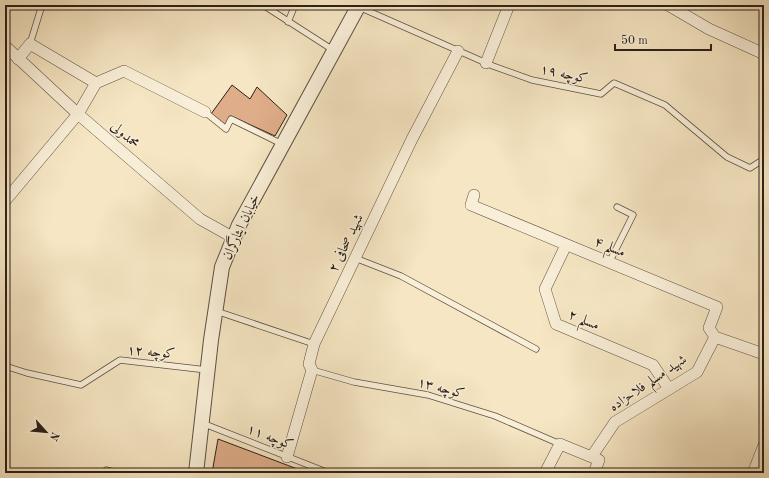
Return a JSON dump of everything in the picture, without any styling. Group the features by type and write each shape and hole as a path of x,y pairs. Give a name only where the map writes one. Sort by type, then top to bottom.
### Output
{"street":[{"path":"486,63 509,5"},
{"path":"668,5 709,29 762,53 764,49"},
{"name":"خیابان ایثارگران","path":"196,473 207,370 222,267 239,225 359,6"},
{"path":"18,59 30,44 96,83"},
{"name":"محمدولی","path":"5,46 78,114 200,219 234,238"},
{"name":"شهید صحافی ۲","path":"287,457 312,370 309,364 314,344 412,139 458,51"},
{"path":"5,200 78,114 96,83 124,71 206,112"},
{"name":"مسلم ۴","path":"474,195 471,205 717,307 708,328 715,337"},
{"name":"مسلم ۲","path":"566,245 545,289 556,324 653,366 669,389"},
{"path":"715,337 764,354"},
{"name":"شهید مسلم فلاحزاده","path":"592,456 615,422 697,372 715,337"},
{"path":"545,473 560,444 599,460 594,473"},
{"path":"752,473 764,445"}],"lane":[{"path":"30,44 42,5"},
{"path":"263,5 335,51"},
{"path":"288,22 295,5"},
{"name":"کوچه ۱۹","path":"359,6 486,63 532,80 601,94 614,83 665,105 727,157 750,168 764,159"},
{"path":"206,112 226,128 231,119 284,145"},
{"path":"609,263 633,215 617,207"},
{"path":"356,258 401,276 536,349"},
{"path":"215,311 314,344"},
{"name":"کوچه ۱۲","path":"5,366 27,373 81,385 120,360 207,370"},
{"name":"کوچه ۱۳","path":"312,370 354,382 428,395 495,416 560,444"},
{"name":"کوچه ۱۱","path":"201,423 329,473"},
{"path":"105,471 118,473"}],"building":[{"path":"232,85 250,99 257,87 287,115 275,136 231,116 225,125 211,114"},
{"path":"218,439 308,473 212,473"}]}
